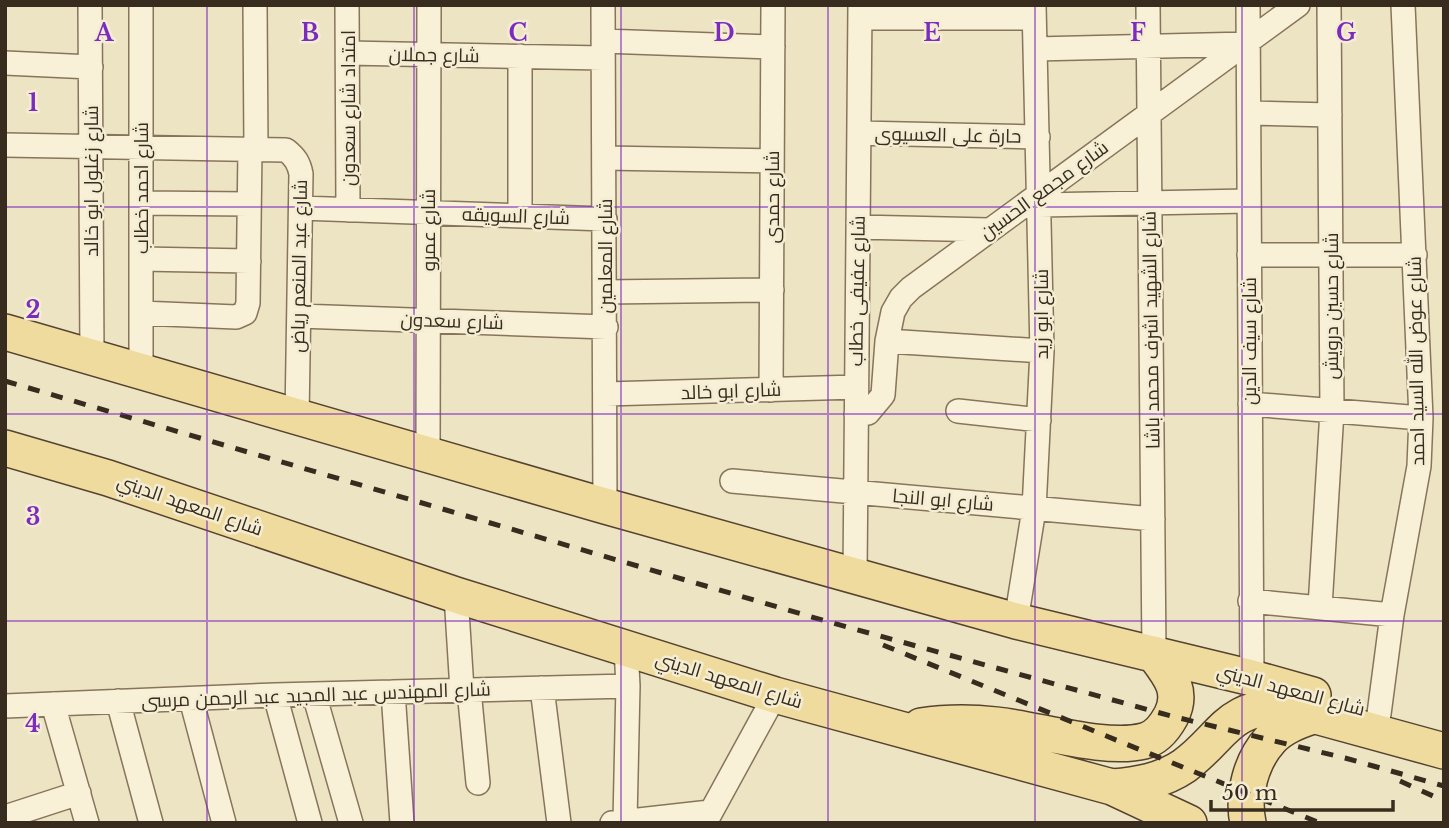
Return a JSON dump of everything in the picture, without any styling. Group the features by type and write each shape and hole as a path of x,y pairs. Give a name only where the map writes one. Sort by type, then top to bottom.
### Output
{"main road":[{"name":"شارع المعهد الديني","path":"5,331 605,506 1016,621 1252,678 1444,733"},
{"name":"شارع المعهد الديني","path":"5,448 108,478 456,595 775,695 1112,787 1137,785 1161,778 1182,767 1221,729 1250,710 1268,707 1287,708 1444,751"},
{"path":"900,729 950,721 998,725 1104,742 1146,741 1160,732 1171,716 1177,692 1169,674 1154,654"},
{"path":"1248,823 1246,798 1250,775 1269,740 1292,724 1313,716"},
{"path":"1112,787 1189,823"}],"street":[{"name":"شارع زغلول ابو خالد","path":"90,5 92,357"},
{"name":"شارع احمد خطاب","path":"141,5 141,371"},
{"path":"141,313 241,316 248,309 255,5"},
{"name":"امتداد شارع سعدون","path":"347,5 348,210"},
{"name":"شارع عمرو","path":"428,455 429,5"},
{"name":"شارع المعلمين","path":"603,5 605,506"},
{"name":"شارع حمدى","path":"771,390 773,5"},
{"name":"شارع الشهيد اشرف محمد باشا","path":"1148,5 1154,654"},
{"name":"شارع سيف الدين","path":"1248,5 1252,678"},
{"name":"شارع مجمع الحسين","path":"856,414 868,413 883,396 887,341 893,313 906,293 989,230 1040,200 1149,113 1248,44 1298,5"},
{"name":"شارع حسين درويش","path":"1320,607 1332,411 1329,5"},
{"name":"شارع عوض الله السيد احمد","path":"1379,714 1392,615 1415,491 1421,418 1403,5"},
{"path":"860,12 1034,12"},
{"name":"شارع عفيفى خطاب","path":"855,576 860,12"},
{"name":"شارع ابو زيد","path":"1016,621 1034,509 1042,351 1034,12"},
{"path":"1035,49 1248,44"},
{"name":"شارع جملان","path":"348,53 520,56 603,49 773,47"},
{"path":"520,56 520,216"},
{"path":"5,63 91,67"},
{"path":"1249,113 1330,115"},
{"name":"حارة على العسيوى","path":"859,133 1038,137"},
{"path":"5,145 253,150"},
{"name":"شارع عبد المنعم رياض","path":"253,150 286,150 294,156 301,174 298,416"},
{"path":"604,158 772,161"},
{"path":"1040,200 1150,203 1248,201"},
{"path":"141,203 249,204"},
{"name":"شارع السويقه","path":"300,208 605,219"},
{"path":"858,228 989,230"},
{"path":"1248,255 1415,255"},
{"path":"141,260 249,261"},
{"path":"605,292 772,290"},
{"name":"شارع سعدون","path":"299,316 606,327"},
{"path":"887,341 1042,351"},
{"name":"شارع ابو خالد","path":"606,394 856,387"},
{"path":"1250,404 1421,418"},
{"path":"958,411 1039,420"},
{"name":"شارع ابو النجا","path":"732,481 1153,519"},
{"path":"456,595 465,690 478,783"},
{"path":"1251,601 1392,615"},
{"path":"626,648 628,686 617,822 708,817 775,695"},
{"name":"شارع المهندس عبد المجيد عبد الرحمن مرسى","path":"5,706 275,695 628,686"},
{"path":"542,688 559,823"},
{"path":"393,692 402,823"},
{"path":"314,694 351,823"},
{"path":"275,695 310,823"},
{"path":"191,699 224,823"},
{"path":"118,701 151,823"},
{"path":"53,704 87,823"},
{"path":"6,815 79,793"}],"railway":[{"path":"5,381 829,622 1171,716 1345,758 1444,786"},
{"path":"883,645 1320,823"},
{"path":"1400,781 1444,801"}]}
